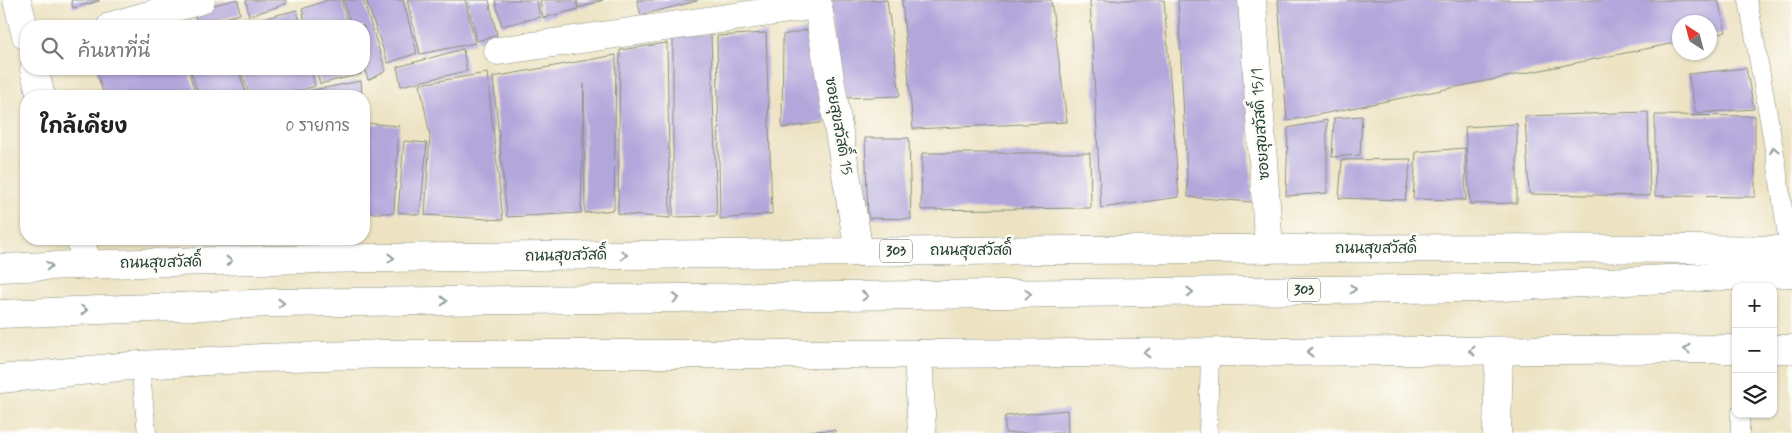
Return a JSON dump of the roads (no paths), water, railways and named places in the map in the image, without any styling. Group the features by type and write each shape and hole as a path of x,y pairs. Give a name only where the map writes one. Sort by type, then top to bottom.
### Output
{"main road":[{"path":"17,0 22,20"},
{"path":"132,20 201,0"},
{"name":"ซอยสุขสวัสดิ์ 15/1","path":"1252,0 1269,249"},
{"path":"498,51 817,3"},
{"name":"ซอยสุขสวัสดิ์ 15","path":"817,3 859,252"},
{"path":"36,75 39,90"},
{"path":"82,245 88,265"},
{"name":"ถนนสุขสวัสดิ์","path":"0,268 332,259 1269,249 1791,258"},
{"name":"303","path":"0,314 274,302 1471,288 1791,258"},
{"path":"0,379 140,365 261,358 385,354 918,354 1732,348"},
{"path":"1777,349 1792,349"},
{"path":"1497,433 1499,350"},
{"path":"918,354 922,433"}],"lane":[{"path":"1748,0 1791,258"},
{"path":"1208,433 1210,352"},
{"path":"140,365 147,433"},
{"path":"1740,418 1740,433"}]}
